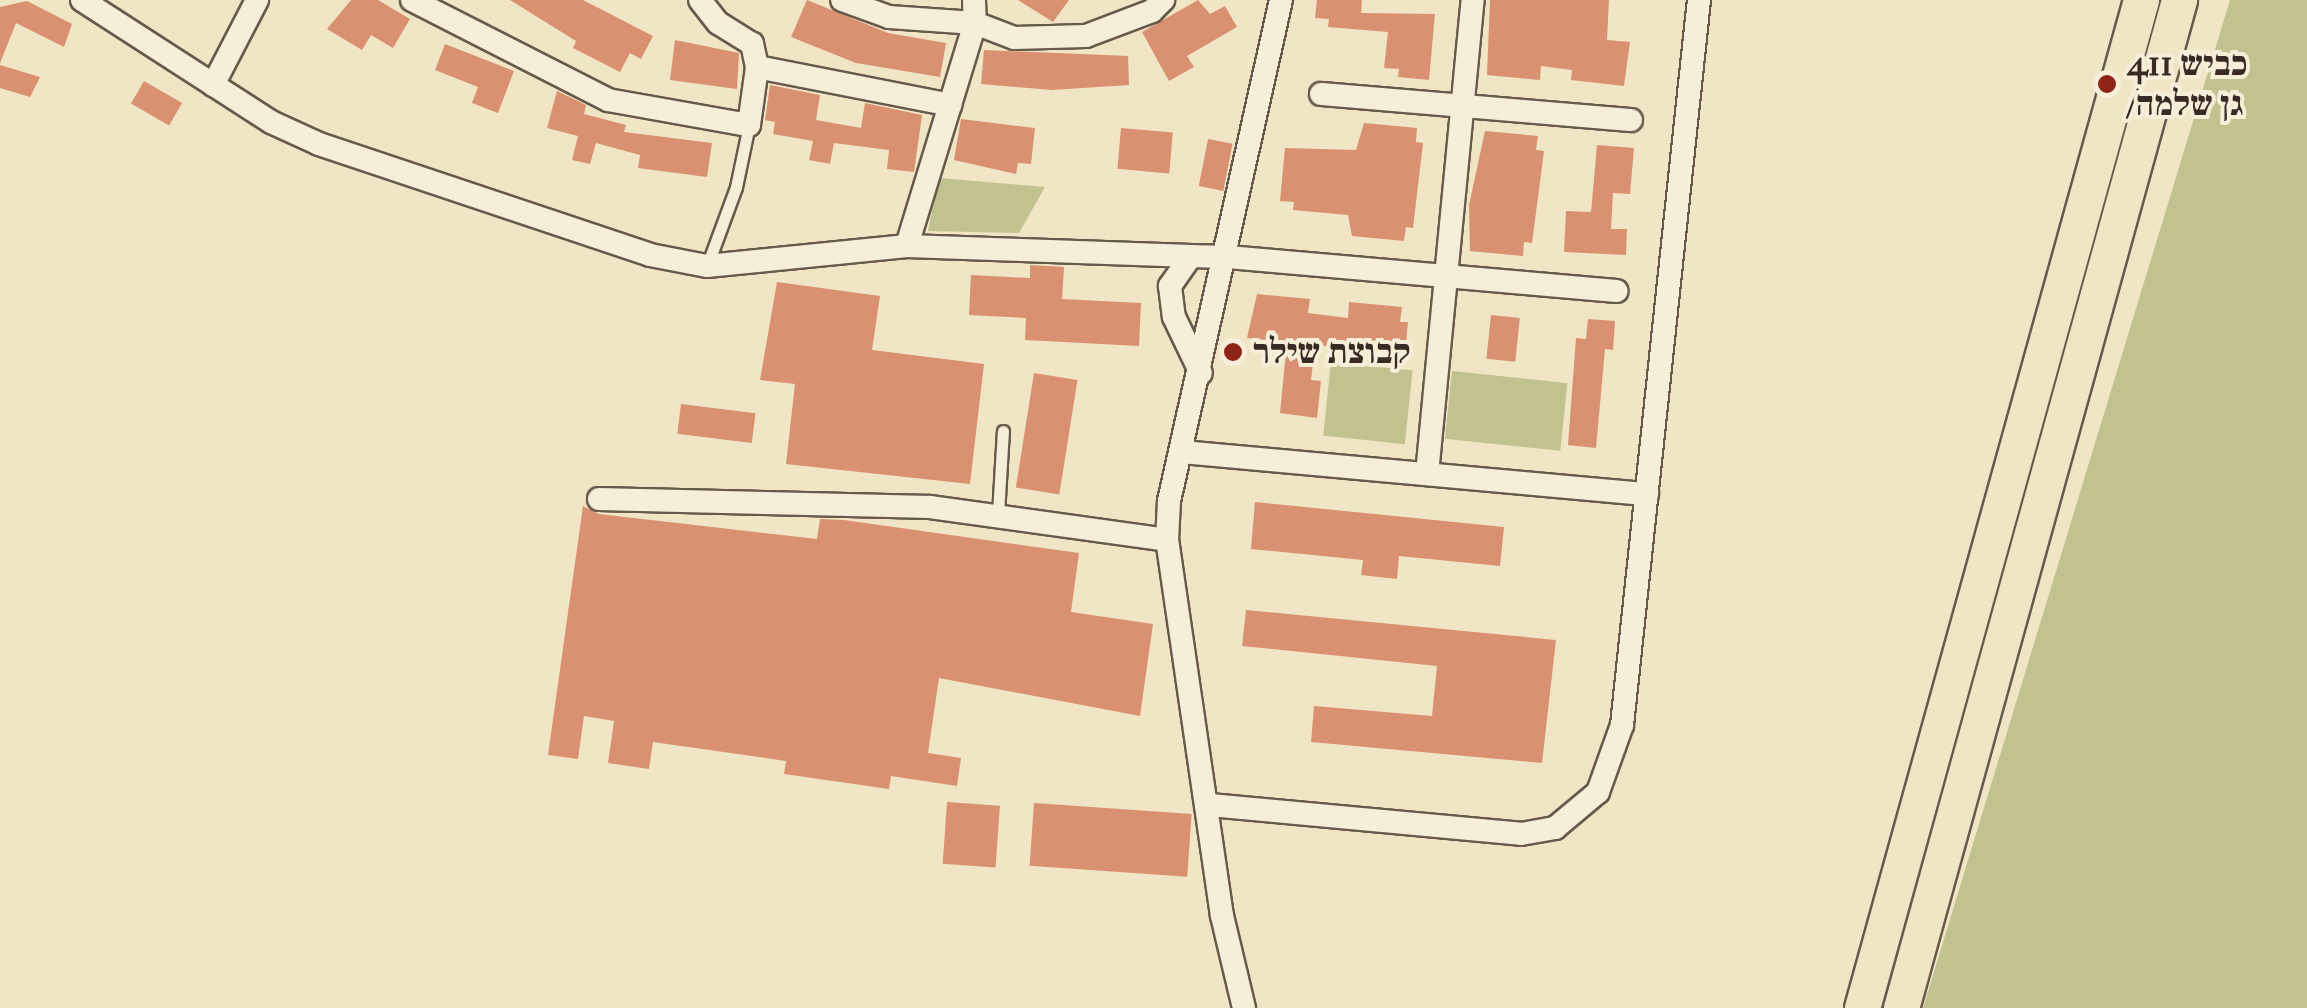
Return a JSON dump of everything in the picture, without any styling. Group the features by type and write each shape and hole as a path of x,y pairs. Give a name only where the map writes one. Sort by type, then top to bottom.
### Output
{"main road":[{"path":"1862,1008 2141,0"},
{"path":"1900,1008 2180,0"}],"street":[{"path":"82,0 271,122 358,159 650,255 706,266 907,246 1228,257 1617,291"},
{"path":"213,85 257,0"},
{"path":"412,0 608,100 750,125 757,67 752,44 718,23 700,0"},
{"path":"842,0 889,18 974,11 1014,38 1086,36 1152,11 1163,0"},
{"path":"1244,1008 1222,916 1210,805 1167,540 1182,452 1228,257 1281,0"},
{"path":"1428,474 1473,0"},
{"path":"1210,805 1520,834 1555,828 1574,817 1598,792 1615,757 1699,0"},
{"path":"907,246 974,11"},
{"path":"757,67 950,104"},
{"path":"1322,94 1631,120"},
{"path":"1192,256 1170,286 1174,317 1201,373"},
{"path":"1182,452 1647,494"},
{"path":"599,499 998,514 1167,540"}],"lane":[{"path":"706,266 736,187 750,125"},
{"path":"998,514 1002,430"}],"green space":[{"path":"2230,0 2307,0 2307,1008 1923,1008"},
{"path":"939,178 1045,187 1019,233 928,231"},
{"path":"1331,362 1413,371 1405,444 1323,436"},
{"path":"1452,371 1567,383 1560,451 1445,439"}],"building":[{"path":"351,0 378,0 410,19 393,48 371,35 362,50 327,29"},
{"path":"510,0 583,0 653,36 641,59 630,53 620,72 573,48 576,41"},
{"path":"807,0 888,33 946,43 940,77 856,63 791,37"},
{"path":"1018,0 1069,0 1053,22"},
{"path":"1198,0 1210,14 1225,6 1237,27 1187,56 1194,67 1169,81 1142,32"},
{"path":"1317,0 1362,0 1361,13 1435,14 1429,80 1398,77 1399,69 1384,68 1388,32 1328,27 1329,19 1315,18"},
{"path":"1490,0 1609,0 1607,40 1630,42 1624,86 1571,80 1572,70 1541,66 1540,80 1487,75"},
{"path":"27,1 72,24 64,47 16,23 0,63 0,7"},
{"path":"675,40 739,53 737,89 670,80"},
{"path":"445,44 514,71 498,113 472,103 478,87 435,70"},
{"path":"984,50 1128,56 1129,85 1052,90 981,84"},
{"path":"0,65 40,77 30,97 0,88"},
{"path":"144,81 182,103 169,126 131,104"},
{"path":"770,85 820,95 816,120 861,128 865,103 922,115 914,172 887,169 889,150 834,143 830,164 809,160 813,141 773,134 775,122 765,120"},
{"path":"557,91 586,105 584,114 626,125 624,132 712,143 707,177 638,168 640,155 596,143 590,164 572,160 578,136 547,128"},
{"path":"961,119 1035,128 1031,164 1018,163 1016,174 954,160"},
{"path":"1364,123 1417,128 1416,142 1423,143 1413,228 1406,227 1404,241 1352,236 1348,215 1293,210 1294,202 1280,201 1285,148 1356,150"},
{"path":"1121,128 1173,133 1169,173 1117,169"},
{"path":"1485,131 1538,136 1536,150 1544,151 1532,243 1524,242 1523,256 1470,251 1469,205"},
{"path":"1208,139 1233,144 1223,191 1199,186"},
{"path":"1597,145 1634,148 1630,194 1613,193 1611,229 1627,229 1626,255 1564,252 1566,211 1591,212"},
{"path":"1030,265 1064,267 1062,299 1141,303 1139,346 1025,340 1026,318 969,315 971,275 1030,278"},
{"path":"777,282 880,296 872,350 984,364 970,484 786,464 795,384 760,380"},
{"path":"1257,294 1310,299 1308,313 1348,318 1349,302 1402,307 1400,322 1408,322 1405,354 1315,345 1311,380 1321,381 1317,418 1280,413 1287,342 1247,338"},
{"path":"1491,315 1520,318 1515,362 1486,359"},
{"path":"1588,319 1615,321 1613,350 1605,349 1596,448 1568,445 1576,338 1586,339"},
{"path":"1034,373 1077,380 1059,494 1016,488"},
{"path":"681,404 755,413 752,443 677,434"},
{"path":"1255,502 1504,527 1500,566 1399,556 1397,579 1361,575 1363,560 1251,549"},
{"path":"583,506 599,514 817,539 820,519 844,520 1079,553 1071,612 1153,624 1140,716 939,678 928,753 961,758 957,786 891,776 889,789 784,774 786,761 653,742 649,769 608,763 614,721 584,716 578,759 548,755"},
{"path":"1246,610 1556,640 1542,763 1311,742 1314,706 1432,716 1437,666 1242,646"},
{"path":"947,802 1000,806 996,868 943,864"},
{"path":"1034,803 1192,814 1187,877 1030,866"}],"place":[{"name":"כביש 411 /גן שלמה","path":"2107,84"},
{"name":"קבוצת שילר","path":"1233,352"}]}
